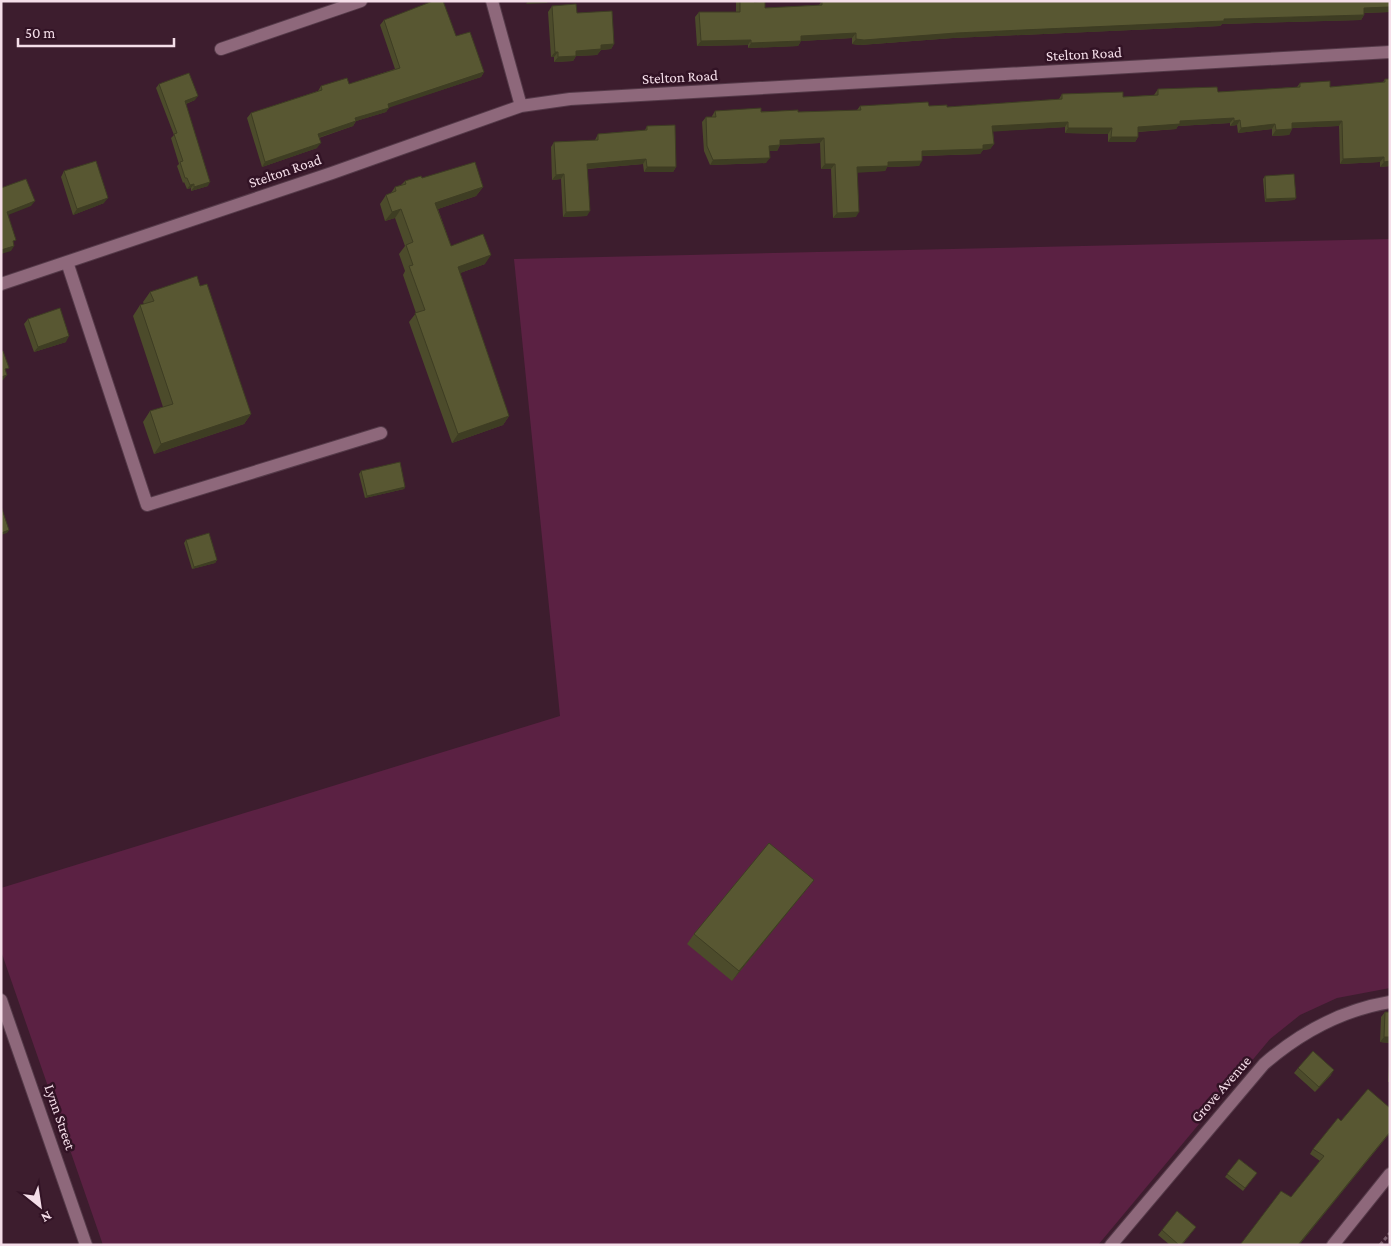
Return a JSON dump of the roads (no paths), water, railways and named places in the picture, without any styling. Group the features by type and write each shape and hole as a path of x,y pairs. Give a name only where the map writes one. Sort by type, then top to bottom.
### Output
{"street":[{"path":"221,48 361,1"},
{"path":"492,1 521,106"},
{"name":"Stelton Road","path":"1,284 349,167 521,106 580,99 1390,52"},
{"path":"67,262 147,504 381,433"},
{"name":"Lynn Street","path":"1,1000 86,1245"},
{"name":"Grove Avenue","path":"1111,1245 1264,1064 1290,1043 1317,1026 1348,1012 1390,1002"},
{"path":"1333,1245 1390,1174"}]}
